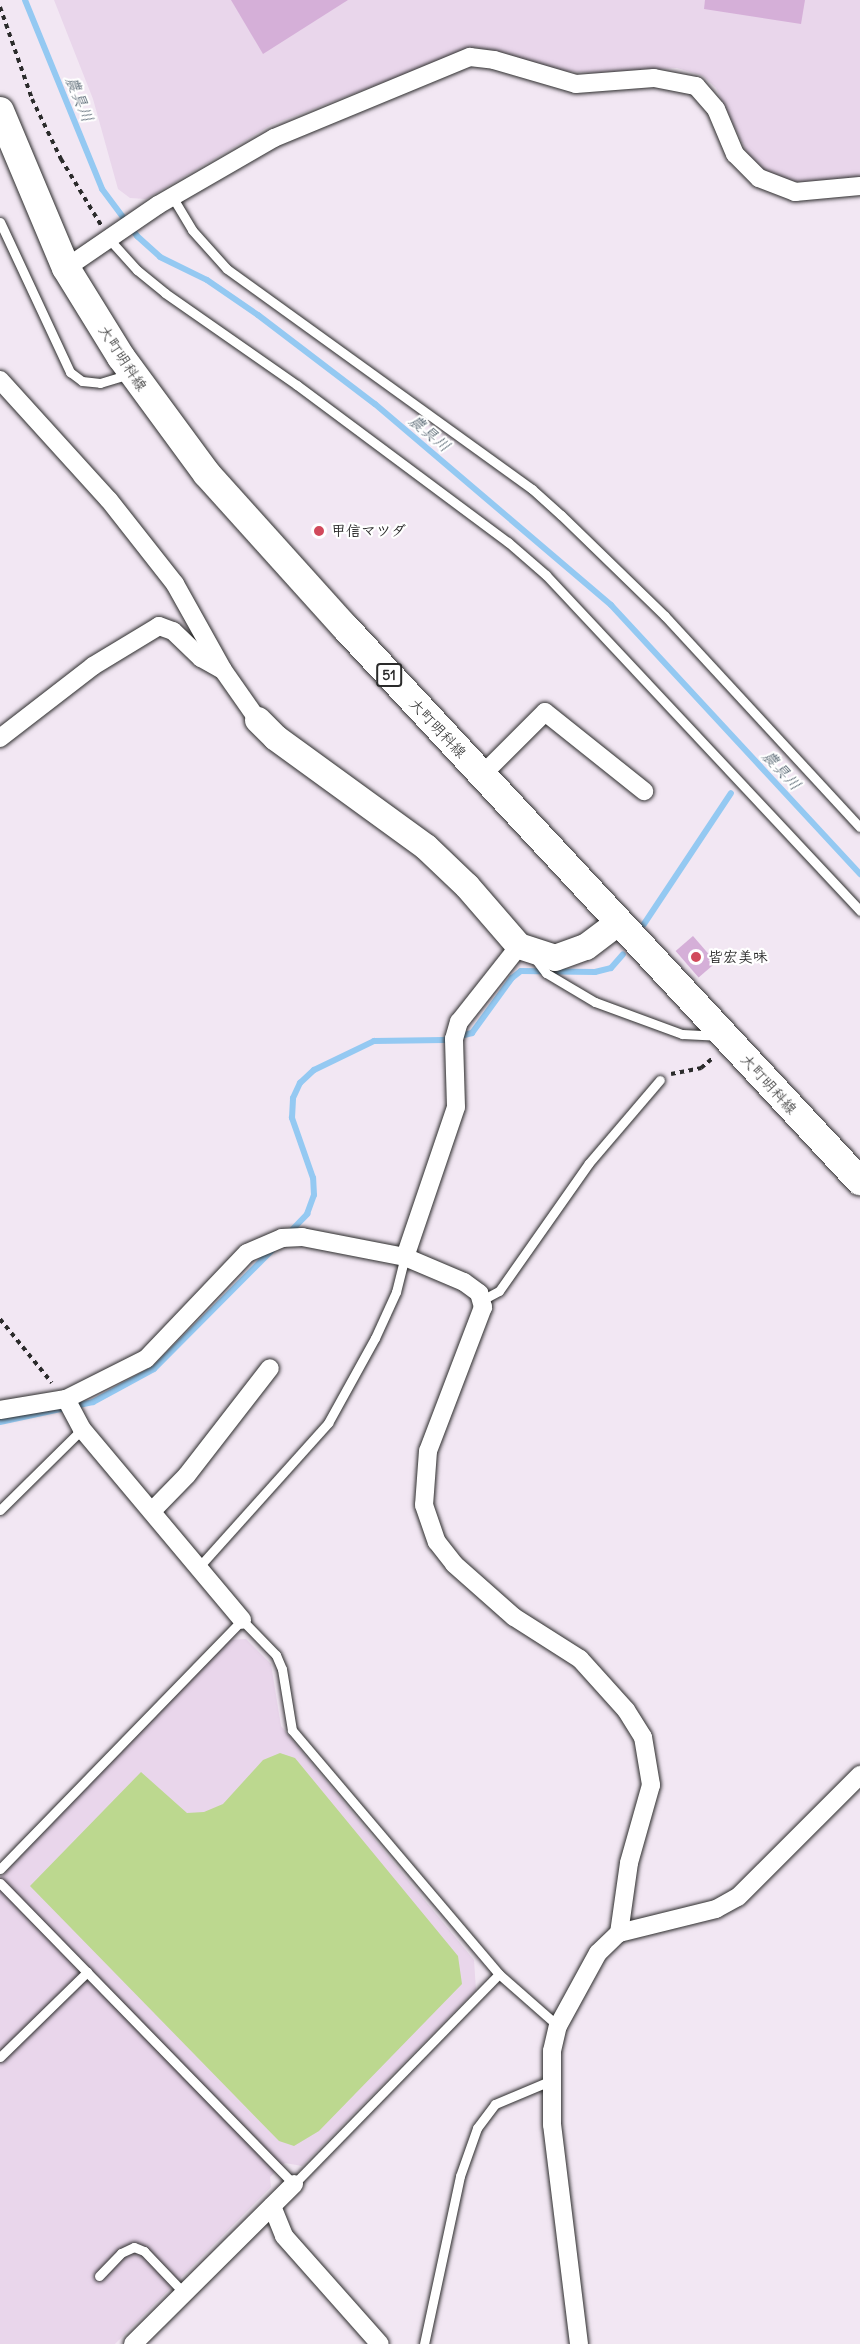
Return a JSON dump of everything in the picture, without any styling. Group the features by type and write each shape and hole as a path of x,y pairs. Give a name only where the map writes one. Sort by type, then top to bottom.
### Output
{"main road":[{"name":"大町明科線","path":"0,111 66,268 132,373 207,474 618,923 718,1041 860,1181"}],"street":[{"path":"66,268 166,202 273,138 470,57 494,60 576,84 654,78 696,86 716,109 735,154 759,178 795,192 860,186"},
{"path":"0,380 109,500 175,584 223,670 258,720 276,738 426,847 467,886 525,949 555,958 571,954 618,923"},
{"path":"0,738 93,666 159,626 173,631 201,658 223,670"},
{"path":"482,775 545,712 644,791"},
{"path":"405,1257 456,1107 454,1039 459,1022 525,949"},
{"path":"0,1410 66,1399 146,1359 247,1253 261,1244 302,1237 405,1257 464,1282 482,1300 483,1307 428,1451 424,1505 437,1542 454,1564 514,1617 580,1659 626,1710 643,1737 650,1761 651,1785 629,1863 619,1933"},
{"path":"152,1512 188,1475 270,1368"},
{"path":"66,1399 82,1429 242,1620"},
{"path":"579,2344 552,2125 552,2080 558,2026 598,1953 619,1933 716,1909 738,1897 860,1775"},
{"path":"133,2344 294,2184"},
{"path":"272,2206 284,2236 380,2344"}],"lane":[{"path":"166,202 227,269 532,489 561,515 665,616 860,827"},
{"path":"0,222 70,372 82,381 100,383 132,373"},
{"path":"112,237 136,270 165,293 297,385 538,569 596,625 860,911"},
{"path":"525,949 546,973 595,1002 682,1034 718,1041"},
{"path":"482,1300 499,1291 590,1163 660,1080"},
{"path":"198,1568 328,1423 375,1338 396,1292 405,1257"},
{"path":"0,1510 82,1429"},
{"path":"0,1869 242,1620 276,1655 282,1669 292,1730 499,1974 558,2026"},
{"path":"0,1882 294,2184 499,1974"},
{"path":"0,2057 87,1972"},
{"path":"424,2344 460,2176 477,2128 495,2104 552,2080"},
{"path":"99,2276 121,2253 134,2247 144,2251 184,2293"}],"path":[{"path":"0,7 32,99 61,159 112,237"},
{"path":"660,1080 669,1074 702,1068 714,1060 718,1041"},
{"path":"0,1319 66,1399"}],"shaded area":[{"path":"54,0 860,0 860,178 824,184 781,180 753,165 716,88 703,76 677,68 598,73 564,71 476,47 271,125 146,199 130,198 118,189 93,99"},
{"path":"246,1639 271,1664 281,1726 474,1960 476,1990 302,2166 285,2163 270,2177 271,2187 115,2344 0,2344 0,1878 230,1640"}],"green space":[{"path":"280,1753 295,1758 458,1956 462,1984 319,2131 294,2146 279,2141 30,1886 141,1772 187,1813 204,1812 223,1804 263,1760"}],"building":[{"path":"231,0 348,0 263,54"},
{"path":"705,0 805,0 801,24 704,9"},
{"path":"693,936 716,962 699,978 676,951"}],"waterway":[{"name":"農具川","path":"25,0 102,189 137,236 160,257 207,280 258,315 375,404 611,605 860,874"},
{"path":"644,924 731,793"},
{"path":"288,1234 307,1214 314,1195 313,1178 292,1118 293,1098 300,1083 314,1070 374,1041 444,1040 472,1033 512,978 521,971 595,972 611,968 623,954"},
{"path":"0,1422 93,1402 154,1369 272,1250"}],"place":[{"name":"甲信マツダ","path":"319,531"},
{"name":"皆宏美味","path":"696,957"}]}
